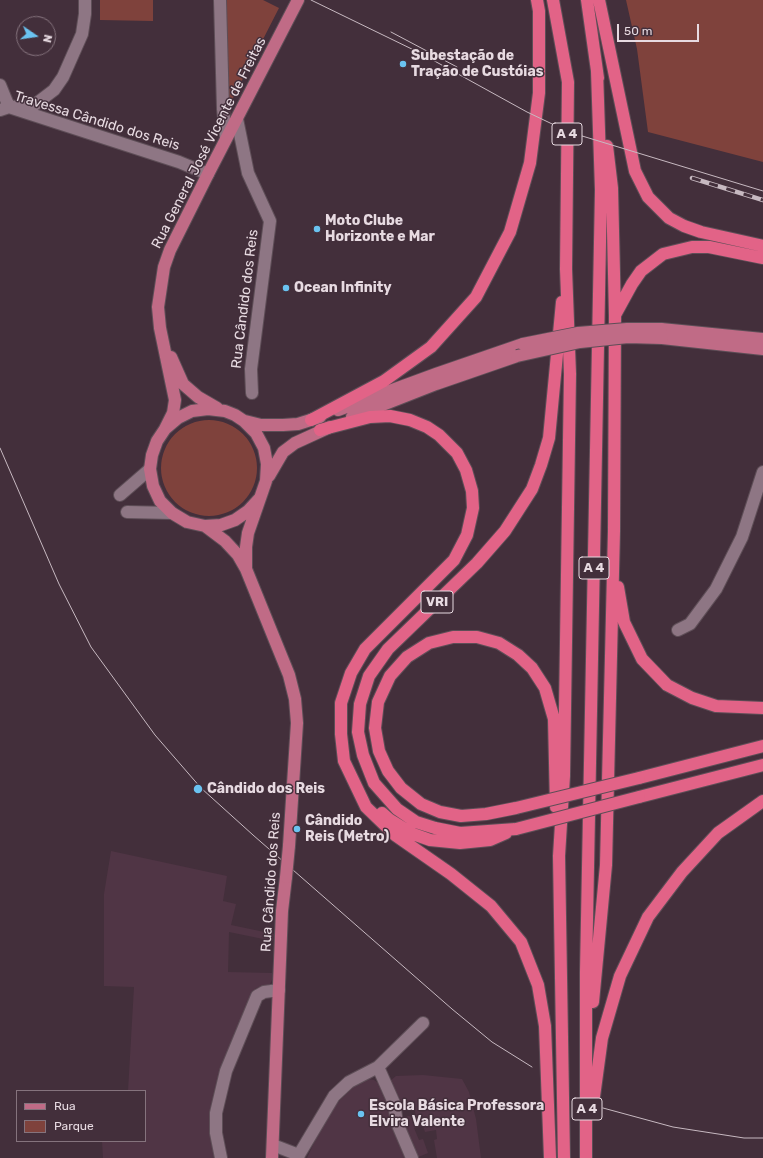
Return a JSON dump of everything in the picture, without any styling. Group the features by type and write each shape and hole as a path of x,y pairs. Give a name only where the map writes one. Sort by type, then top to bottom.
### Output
{"highway":[{"path":"311,420 384,381 431,347 476,297 510,232 530,163 539,93 538,0"},
{"name":"A 4","path":"552,0 568,82 566,269 570,374 564,776 559,856 564,1158"},
{"name":"A 4","path":"586,1155 586,972 601,190 597,71 587,0"},
{"path":"599,0 635,171 648,197 669,218 684,226 702,232 763,246"},
{"path":"587,1066 606,865 614,531 615,316 612,188 597,71"},
{"path":"615,316 632,284 641,271 663,254 692,247 709,247 763,258"},
{"name":"VRI","path":"516,829 460,833 435,828 416,822 397,809 374,783 363,755 358,732 360,704 369,676 388,648 477,563 505,531 532,488 549,438 553,411 558,327 566,269"},
{"path":"320,430 370,417 390,416 410,420 427,427 439,435 457,453 466,470 472,491 473,508 467,535 454,560 378,634 365,649 351,673 341,703 341,734 344,761 366,808 395,835 451,874 492,906 521,942 538,985 545,1026 550,1158"},
{"path":"614,531 619,594 624,622 642,659 667,685 692,698 716,706 763,708"},
{"path":"559,856 554,782 554,719 545,688 532,668 518,655 499,643 477,637 453,637 429,643 406,657 390,676 378,702 375,728 379,751 388,771 401,788 421,804 440,812 461,816 486,814 516,808 639,778 763,746"},
{"name":"VRI","path":"357,788 390,820 412,834 430,840 460,843 490,840 516,829 763,765"},
{"path":"586,1155 602,1038 620,976 648,917 682,872 718,833 763,802"}],"main road":[{"name":"Rua General José Vicente de Freitas","path":"160,328 158,307 164,267 170,250 298,0"},
{"path":"160,328 183,384 212,406 224,411"},
{"path":"160,328 175,400 173,413 165,429"},
{"path":"244,421 261,425 298,424 523,344 578,333 627,329 763,349"},
{"path":"266,481 283,452 320,430 436,384 517,356 580,342 661,334 763,339"},
{"name":"Rua Cândido dos Reis","path":"246,569 247,540 258,499 266,481 267,464 264,448 256,433 244,421 224,411 208,409 192,411 178,418 165,429 157,441 152,455 150,469 153,486 158,496 172,513 187,522 205,526 221,525 235,520 248,511 258,499"},
{"name":"Rua Cândido dos Reis","path":"205,526 225,541 238,555 246,569 289,675 295,699 297,723 289,846 282,911 272,1158"}],"street":[{"path":"0,85 4,108 33,106 54,90 63,78 82,34 85,14 85,0"},
{"path":"220,0 223,109 226,138"},
{"name":"Travessa Cândido dos Reis","path":"4,108 178,162 208,174"},
{"name":"Rua Cândido dos Reis","path":"237,119 248,173 270,221 251,369 252,393"},
{"path":"120,495 150,469"},
{"path":"678,630 690,624 716,589 742,537 763,472"},
{"path":"127,512 172,513"},
{"path":"221,1158 216,1133 216,1113 226,1071 257,996 264,992 279,990"},
{"path":"273,1145 298,1157 334,1096 349,1082 378,1067 423,1023"},
{"path":"378,1067 394,1103 397,1123 412,1158"}],"shaded area":[{"path":"111,851 227,876 223,901 236,904 231,925 274,934 273,941 229,932 228,972 272,973 273,978 269,986 256,988 227,1065 217,1158 103,1158 102,1142 146,1142 146,1090 128,1090 134,987 104,986 104,894"},
{"path":"423,1075 462,1079 469,1092 476,1119 481,1158 437,1158 434,1140 437,1139 436,1130 425,1132 423,1126 414,1128 419,1140 423,1139 428,1153 416,1158 397,1122 408,1116 416,1118 414,1105 404,1106 390,1081 396,1076"},
{"name":"Escola Básica Professora Elvira Valente","path":"368,1079 374,1080 380,1084 408,1158 307,1158 323,1123 340,1100 356,1084"}],"green space":[{"path":"100,0 153,0 153,21 100,20"},
{"path":"224,0 263,0 279,8 232,100 228,100"},
{"path":"626,0 763,0 763,162 648,132 637,49"},
{"path":"209,420 227,424 236,428 243,434 249,441 253,450 257,468 253,486 249,495 243,502 236,508 227,512 209,516 191,512 182,508 175,502 169,495 165,486 161,468 165,450 169,441 175,434 182,428 191,424"}],"tram line":[{"path":"311,0 420,53 527,112 569,132 763,191"},
{"path":"391,32 457,67"},
{"path":"0,448 59,584 91,647 155,735 201,788 253,835 452,1009 492,1042 532,1067"},
{"path":"603,1108 673,1127 744,1138 763,1138"}],"railway":[{"path":"692,178 763,200"}],"place":[{"name":"Subestação de Tração de Custóias","path":"403,64"},
{"name":"Moto Clube Horizonte e Mar","path":"317,229"},
{"name":"Ocean Infinity","path":"286,288"},
{"name":"Cândido dos Reis","path":"198,789"},
{"name":"Cândido Reis (Metro)","path":"297,829"},
{"name":"Escola Básica Professora Elvira Valente","path":"361,1114"}]}
